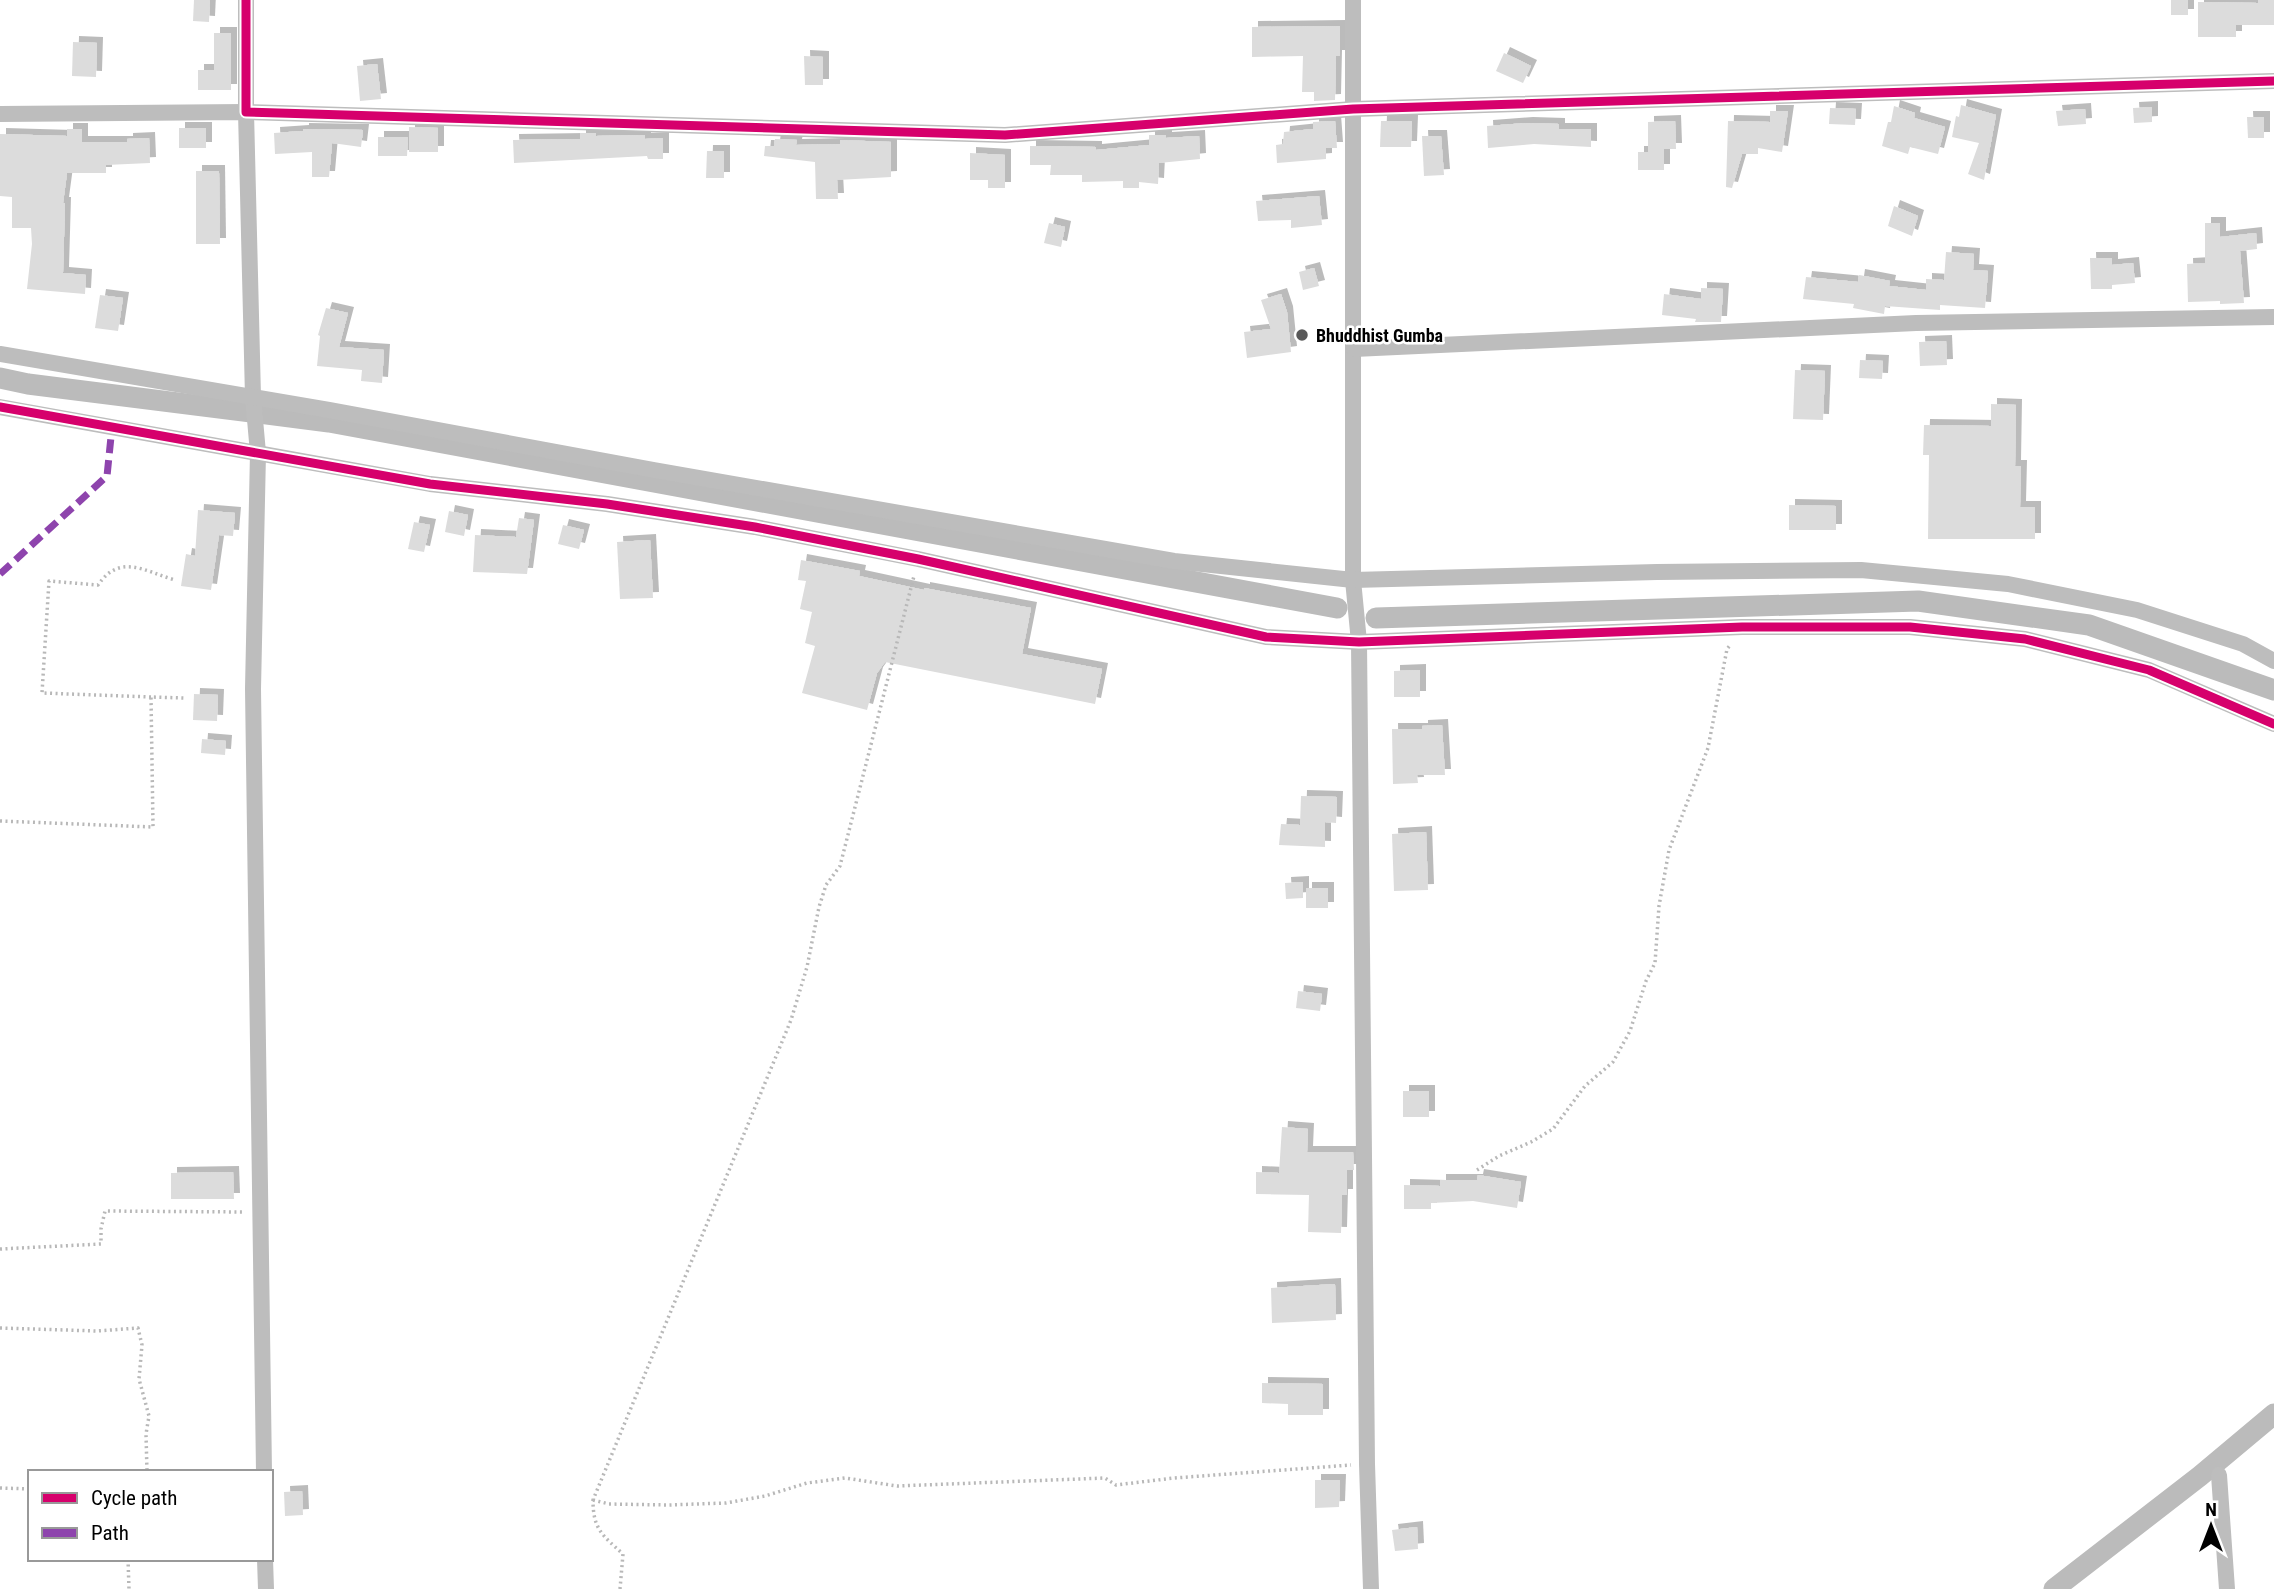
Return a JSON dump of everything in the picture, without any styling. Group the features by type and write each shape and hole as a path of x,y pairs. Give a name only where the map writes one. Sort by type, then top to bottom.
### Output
{"street":[{"path":"246,0 253,397 257,446 253,689 264,1470"},
{"path":"1353,0 1353,580 1359,642 1367,1464 1371,1589"},
{"path":"0,114 246,112 1005,135 1353,109 2274,81"},
{"path":"1354,349 1916,323 2274,317"},
{"path":"0,354 1174,561 1353,580 1861,570 2008,584 2137,610 2243,644 2274,662"},
{"path":"0,407 257,446 430,484 607,505 755,527 918,559 1266,637 1359,642 1742,627 1910,627 2025,639 2149,670 2274,724"},
{"path":"2219,1475 2227,1589"},
{"path":"265,1561 265,1589"}],"path":[{"path":"620,1589 623,1553 604,1537 593,1518 593,1500 791,1020 807,967 818,907 826,885 840,866 918,559"},
{"path":"176,580 125,565 107,572 98,585 49,581 42,693 185,698"},
{"path":"1477,1170 1553,1129 1585,1086 1613,1062 1630,1031 1655,963 1659,906 1670,850 1708,748 1727,649 1742,627"},
{"path":"0,821 153,827 151,697"},
{"path":"0,1249 101,1244 105,1211 260,1211"},
{"path":"0,1328 97,1331 138,1328 142,1345 139,1379 149,1416 146,1434 147,1470"},
{"path":"593,1500 609,1504 726,1503 765,1496 807,1483 845,1478 897,1486 1105,1478 1116,1485 1174,1478 1367,1464"},
{"path":"0,1488 28,1489"},
{"path":"128,1561 128,1589"}],"building":[{"path":"194,0 210,0 209,22 193,21"},
{"path":"2171,0 2188,0 2188,15 2171,15"},
{"path":"2258,0 2274,0 2274,25 2236,25 2236,37 2198,37 2198,2 2258,3"},
{"path":"1340,26 1335,100 1314,101 1314,92 1302,92 1303,56 1252,57 1252,27"},
{"path":"214,33 231,33 231,90 198,90 198,70 214,70"},
{"path":"73,42 97,43 96,77 72,76"},
{"path":"1504,53 1531,66 1523,83 1496,71"},
{"path":"804,56 823,57 823,85 805,85"},
{"path":"377,64 381,99 360,101 357,66"},
{"path":"1961,105 1996,115 1984,180 1968,174 1979,143 1952,137"},
{"path":"1894,106 1915,113 1914,118 1945,127 1938,154 1910,147 1908,154 1882,146"},
{"path":"2152,107 2152,122 2134,123 2133,108"},
{"path":"1830,108 1856,109 1855,125 1829,124"},
{"path":"2085,109 2086,124 2058,126 2056,111"},
{"path":"1770,111 1788,111 1782,152 1758,148 1758,154 1742,154 1732,188 1726,187 1728,121 1770,122"},
{"path":"2247,117 2264,117 2264,138 2248,138"},
{"path":"1335,121 1337,148 1326,148 1326,159 1277,163 1276,145 1283,144 1284,132 1313,129 1313,122"},
{"path":"1381,121 1412,121 1411,147 1380,147"},
{"path":"1675,121 1676,149 1664,149 1664,170 1638,170 1638,152 1648,152 1648,122"},
{"path":"1559,124 1559,129 1591,129 1591,147 1534,144 1488,148 1487,126"},
{"path":"409,127 438,128 438,152 409,152"},
{"path":"179,128 206,128 206,148 179,148"},
{"path":"67,129 82,129 82,142 127,142 127,139 149,138 150,163 106,165 106,173 67,173 63,203 63,273 86,275 85,294 27,289 31,228 12,228 12,197 0,196 0,134 67,136"},
{"path":"303,129 363,130 361,147 332,143 329,177 312,177 312,152 275,154 274,133"},
{"path":"580,133 663,138 663,159 648,159 647,156 514,163 513,140 580,139"},
{"path":"1149,135 1166,135 1166,138 1199,136 1200,159 1159,163 1158,184 1139,182 1139,188 1123,188 1123,181 1082,182 1082,175 1050,175 1051,165 1030,165 1030,146 1096,147 1096,150 1149,145"},
{"path":"1422,136 1441,136 1444,175 1424,176"},
{"path":"378,137 408,137 407,156 378,156"},
{"path":"775,139 797,140 796,145 840,144 840,140 891,142 891,177 837,180 838,199 816,199 815,162 764,156 765,146 774,146"},
{"path":"707,151 724,151 724,178 706,178"},
{"path":"970,153 1005,155 1005,188 988,188 988,180 970,180"},
{"path":"196,171 219,171 220,244 196,244"},
{"path":"1319,196 1322,225 1291,228 1291,220 1258,221 1256,201"},
{"path":"1894,206 1918,216 1912,236 1888,226"},
{"path":"1049,223 1065,227 1061,247 1044,243"},
{"path":"2205,223 2220,223 2220,237 2256,233 2257,249 2240,251 2244,303 2188,302 2187,264 2205,263"},
{"path":"1946,252 1974,254 1973,270 1988,271 1985,308 1940,305 1940,310 1885,306 1884,314 1853,308 1854,304 1803,299 1806,277 1858,282 1859,275 1890,281 1889,286 1926,290 1926,279 1944,280"},
{"path":"2090,258 2112,258 2112,265 2133,263 2135,283 2112,285 2112,289 2091,289"},
{"path":"1314,268 1319,286 1303,290 1299,272"},
{"path":"1701,288 1723,289 1721,322 1695,322 1696,319 1662,315 1664,294 1701,299"},
{"path":"1281,294 1287,312 1291,352 1247,358 1244,332 1271,329 1261,300"},
{"path":"100,295 123,298 118,331 95,328"},
{"path":"326,308 348,313 339,347 384,350 382,383 361,381 362,370 317,366 318,335"},
{"path":"1946,341 1947,365 1920,366 1919,342"},
{"path":"1860,360 1883,361 1882,379 1859,378"},
{"path":"1795,370 1825,371 1823,420 1793,419"},
{"path":"1991,404 2016,405 2015,466 2021,466 2020,507 2035,507 2035,539 1928,539 1929,455 1923,455 1924,425 1991,426"},
{"path":"1789,505 1836,506 1836,530 1789,530"},
{"path":"198,510 235,513 233,536 219,535 211,590 181,586 186,554 195,556"},
{"path":"449,511 468,515 464,536 445,532"},
{"path":"519,518 534,520 527,574 473,572 475,535 516,537"},
{"path":"414,522 430,525 424,552 408,549"},
{"path":"563,525 584,530 579,549 558,544"},
{"path":"650,540 653,598 620,599 617,542"},
{"path":"801,560 860,571 859,576 924,590 1031,608 1022,654 1102,669 1095,704 885,662 877,673 867,710 802,693 815,646 805,643 812,612 800,609 806,581 798,580"},
{"path":"1420,670 1420,697 1394,697 1394,671"},
{"path":"194,694 218,695 217,721 193,720"},
{"path":"1442,725 1445,775 1417,775 1418,783 1393,784 1392,729 1422,729 1422,726"},
{"path":"202,739 226,741 225,755 201,753"},
{"path":"1301,796 1337,797 1336,823 1325,822 1325,847 1279,845 1281,824 1300,825"},
{"path":"1426,832 1428,890 1394,891 1392,834"},
{"path":"1303,882 1303,898 1286,899 1285,883"},
{"path":"1306,888 1328,888 1328,908 1306,908"},
{"path":"1298,991 1322,994 1320,1011 1296,1008"},
{"path":"1403,1091 1429,1091 1429,1117 1403,1117"},
{"path":"1282,1127 1308,1129 1307,1152 1353,1152 1354,1170 1347,1170 1347,1195 1342,1195 1341,1233 1308,1232 1309,1195 1256,1194 1256,1172 1279,1173"},
{"path":"233,1172 234,1199 171,1199 171,1173"},
{"path":"1478,1175 1521,1182 1517,1208 1473,1201 1431,1203 1431,1209 1404,1209 1404,1185 1440,1186 1440,1180 1477,1180"},
{"path":"1335,1284 1336,1320 1272,1323 1271,1288"},
{"path":"1262,1383 1323,1384 1323,1415 1288,1415 1288,1404 1262,1403"},
{"path":"1315,1480 1340,1480 1339,1507 1315,1508"},
{"path":"302,1491 303,1515 285,1516 284,1492"},
{"path":"1417,1527 1418,1549 1395,1551 1392,1530"}],"waterway":[{"path":"0,378 28,384 329,422 1337,608"},
{"path":"1376,618 1918,601 2089,625 2274,690"},
{"path":"2054,1589 2200,1476 2274,1414"}],"marked path":[{"path":"0,574 107,476 112,427"}],"cycle path":[{"path":"246,0 246,112 1005,135 1353,109 2274,81"},
{"path":"0,407 430,484 607,504 755,527 918,559 1266,637 1359,642 1742,627 1910,627 2025,639 2149,670 2274,724"}],"place":[{"name":"Bhuddhist Gumba","path":"1302,335"}]}
